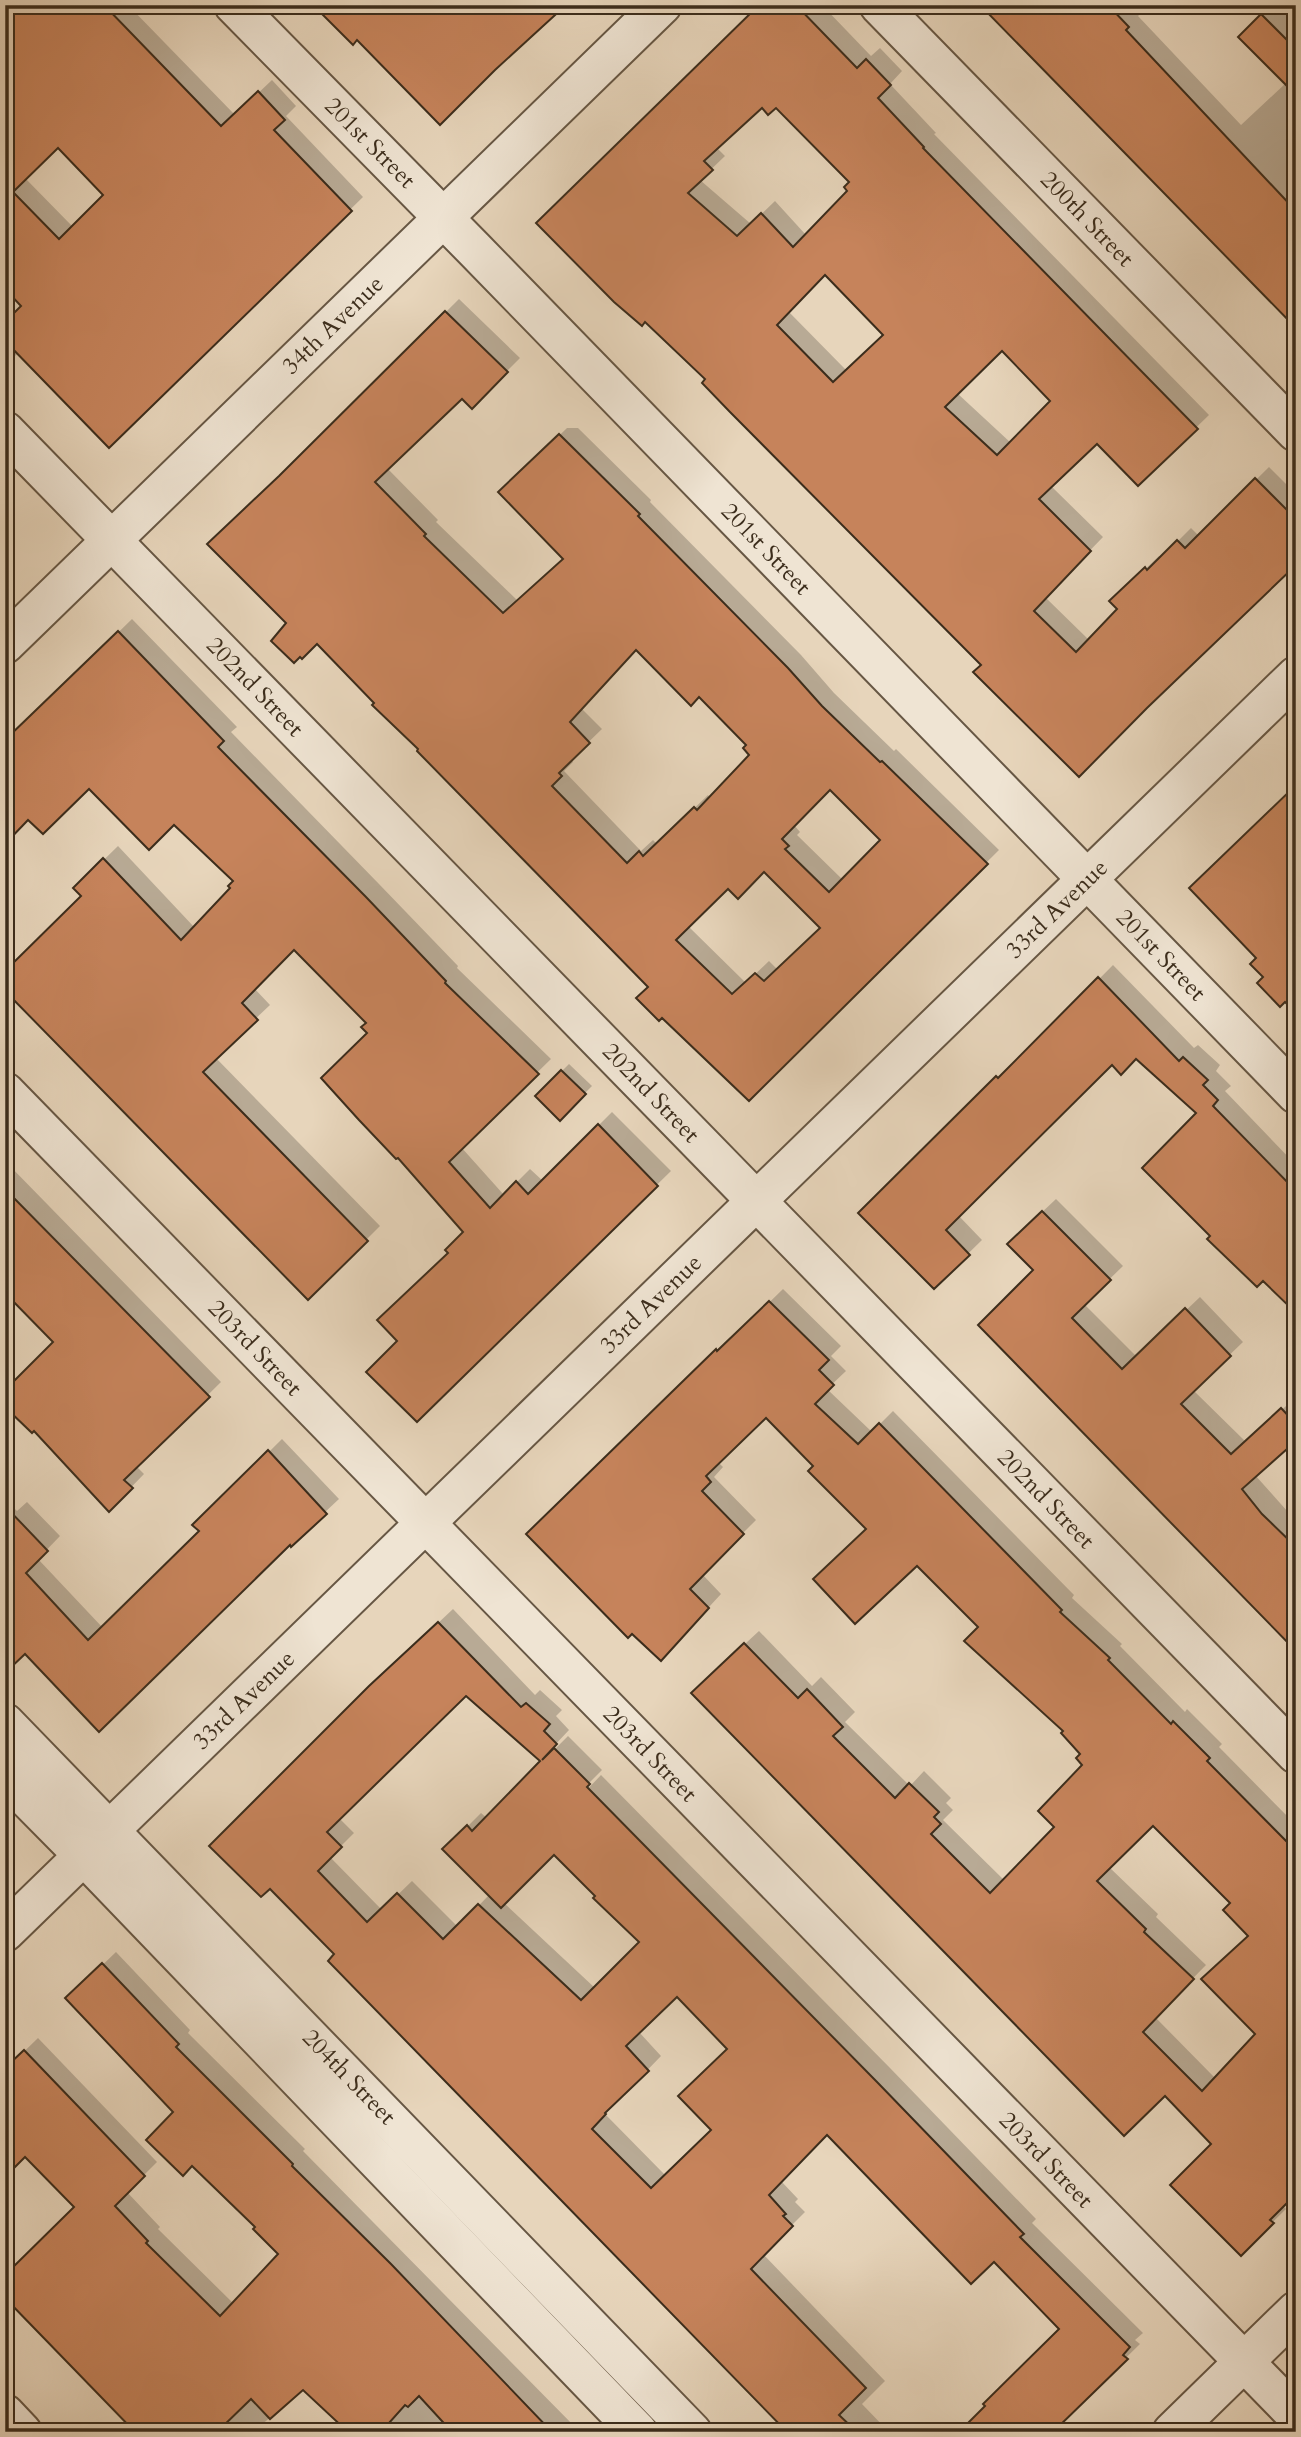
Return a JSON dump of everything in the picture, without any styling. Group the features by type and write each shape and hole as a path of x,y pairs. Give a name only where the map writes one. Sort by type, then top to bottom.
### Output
{"street":[{"name":"201st Street","path":"234,5 1296,1094"},
{"name":"34th Avenue","path":"5,644 662,5"},
{"name":"200th Street","path":"879,5 1296,432"},
{"name":"202nd Street","path":"5,431 1296,1754"},
{"name":"33rd Avenue","path":"5,1933 1296,676"},
{"name":"203rd Street","path":"5,1092 1296,2415"},
{"name":"204th Street","path":"5,1723 97,1843 638,2432"},
{"name":"204th Street","path":"5,1776 97,1843 692,2432"},
{"path":"1172,2432 1296,2311"},
{"path":"5,2414 22,2432"}],"building":[{"path":"5,5 104,5 221,126 258,91 285,120 274,130 352,211 109,448 5,341 5,322 21,306 5,289","holes":["58,148 103,195 59,239 13,192"]},
{"path":"313,5 566,5 440,125 357,40 353,45"},
{"path":"759,5 796,5 857,68 866,59 891,85 878,98 923,148 1198,429 1138,486 1097,444 1039,499 1091,551 1034,611 1076,652 1117,609 1109,601 1145,567 1147,570 1177,540 1185,548 1255,478 1296,519 1296,565 1079,777 973,672 981,665 702,383 705,379 645,322 642,326 614,302 536,223","holes":["762,108 768,115 776,108 849,182 844,187 847,191 793,247 761,213 737,236 688,193 713,170 704,161","825,275 883,335 833,382 777,325","1002,351 1050,401 997,455 945,407"]},
{"path":"980,5 1108,5 1129,27 1126,30 1296,211 1296,328"},
{"path":"1261,14 1296,49 1296,95 1238,37"},
{"path":"445,311 508,372 472,409 462,399 375,482 426,534 424,536 503,613 563,559 498,492 559,434 640,514 638,516 822,706 988,864 749,1101 662,1018 659,1021 636,998 648,987 372,705 374,703 317,644 294,663 271,641 286,623 207,544","holes":["636,650 691,706 699,697 746,745 743,748 749,755 697,810 694,807 643,856 639,851 627,863 552,786 562,776 559,773 590,743 570,722","830,790 880,840 829,892 785,849 789,846 782,839","764,872 820,928 764,981 755,973 732,994 676,940 728,889 738,899"]},
{"path":"118,631 224,741 218,747 366,897 445,983 539,1074 449,1162 490,1208 516,1181 528,1194 598,1124 658,1186 417,1422 366,1372 397,1341 377,1320 448,1253 445,1250 463,1232 398,1158 396,1159 321,1078 367,1033 361,1027 366,1023 294,950 242,1003 258,1020 203,1072 368,1241 308,1300 5,991 5,971 81,896 73,888 103,858 181,940 230,888 228,886 233,881 174,825 149,850 89,789 43,834 28,820 5,844 5,740"},
{"path":"1296,785 1296,1013 1285,1002 1280,1007 1257,983 1263,977 1250,964 1256,958 1189,888"},
{"path":"1098,977 1179,1061 1183,1057 1208,1080 1203,1085 1218,1100 1213,1106 1296,1191 1296,1313 1263,1281 1257,1287 1207,1239 1210,1236 1142,1168 1196,1113 1136,1059 1121,1075 1112,1065 946,1230 970,1255 934,1289 858,1213"},
{"path":"561,1070 586,1094 560,1121 535,1096"},
{"path":"5,1189 210,1397 124,1480 133,1488 109,1512 34,1431 32,1433 5,1407 5,1390 53,1342 5,1293"},
{"path":"1042,1211 1111,1280 1072,1318 1122,1369 1185,1308 1231,1356 1181,1404 1231,1454 1281,1408 1296,1424 1296,1441 1242,1489 1262,1514 1296,1547 1296,1651 978,1325 1033,1270 1007,1244"},
{"path":"769,1301 829,1360 819,1370 834,1385 815,1404 858,1444 879,1423 1062,1610 1060,1612 1110,1658 1108,1660 1171,1724 1173,1721 1210,1758 1207,1761 1296,1851 1296,2194 1270,2220 1274,2223 1241,2256 1170,2185 1211,2144 1165,2096 1124,2136 691,1693 744,1643 798,1698 807,1689 843,1727 833,1736 895,1798 909,1783 939,1812 934,1817 941,1824 931,1834 990,1893 1054,1827 1038,1811 1082,1765 1076,1758 1080,1754 1061,1733 1063,1731 964,1641 978,1627 917,1566 855,1624 813,1579 866,1529 808,1471 813,1466 766,1418 706,1476 711,1482 702,1491 744,1534 690,1589 709,1608 661,1661 632,1634 628,1638 526,1534 716,1349 717,1351","holes":["1153,1826 1230,1903 1223,1910 1248,1936 1201,1979 1255,2034 1202,2091 1143,2032 1194,1979 1144,1932 1146,1929 1097,1881"]},
{"path":"268,1450 327,1514 291,1547 290,1545 99,1732 25,1654 5,1673 5,1506 48,1551 26,1573 88,1640 199,1531 192,1525"},
{"path":"438,1622 521,1707 526,1703 550,1724 544,1731 557,1744 542,1760 554,1748 590,1784 587,1787 878,2083 1024,2234 1020,2237 1130,2347 1123,2355 1128,2359 1053,2432 959,2432 985,2406 983,2404 1059,2329 994,2262 971,2284 827,2135 769,2195 793,2226 751,2269 866,2388 839,2415 857,2432 787,2432 328,1961 334,1954 270,1889 261,1897 209,1846 369,1686","holes":["466,1696 540,1761 472,1831 467,1825 442,1849 501,1908 554,1855 595,1896 593,1898 639,1942 581,2000 478,1904 443,1939 397,1893 367,1922 318,1871 342,1847 327,1832","677,1997 727,2049 678,2096 711,2130 651,2188 592,2129 649,2071 626,2046"]},
{"path":"102,1963 179,2044 176,2047 391,2264 552,2432 452,2432 419,2396 408,2407 405,2405 381,2432 348,2432 303,2390 270,2419 251,2399 217,2432 135,2432 5,2298 5,2275 74,2207 25,2157 5,2177 5,2068 24,2050 145,2176 115,2206 148,2241 146,2243 220,2316 278,2254 253,2229 255,2227 192,2166 183,2176 146,2140 173,2112 65,1998"}]}
